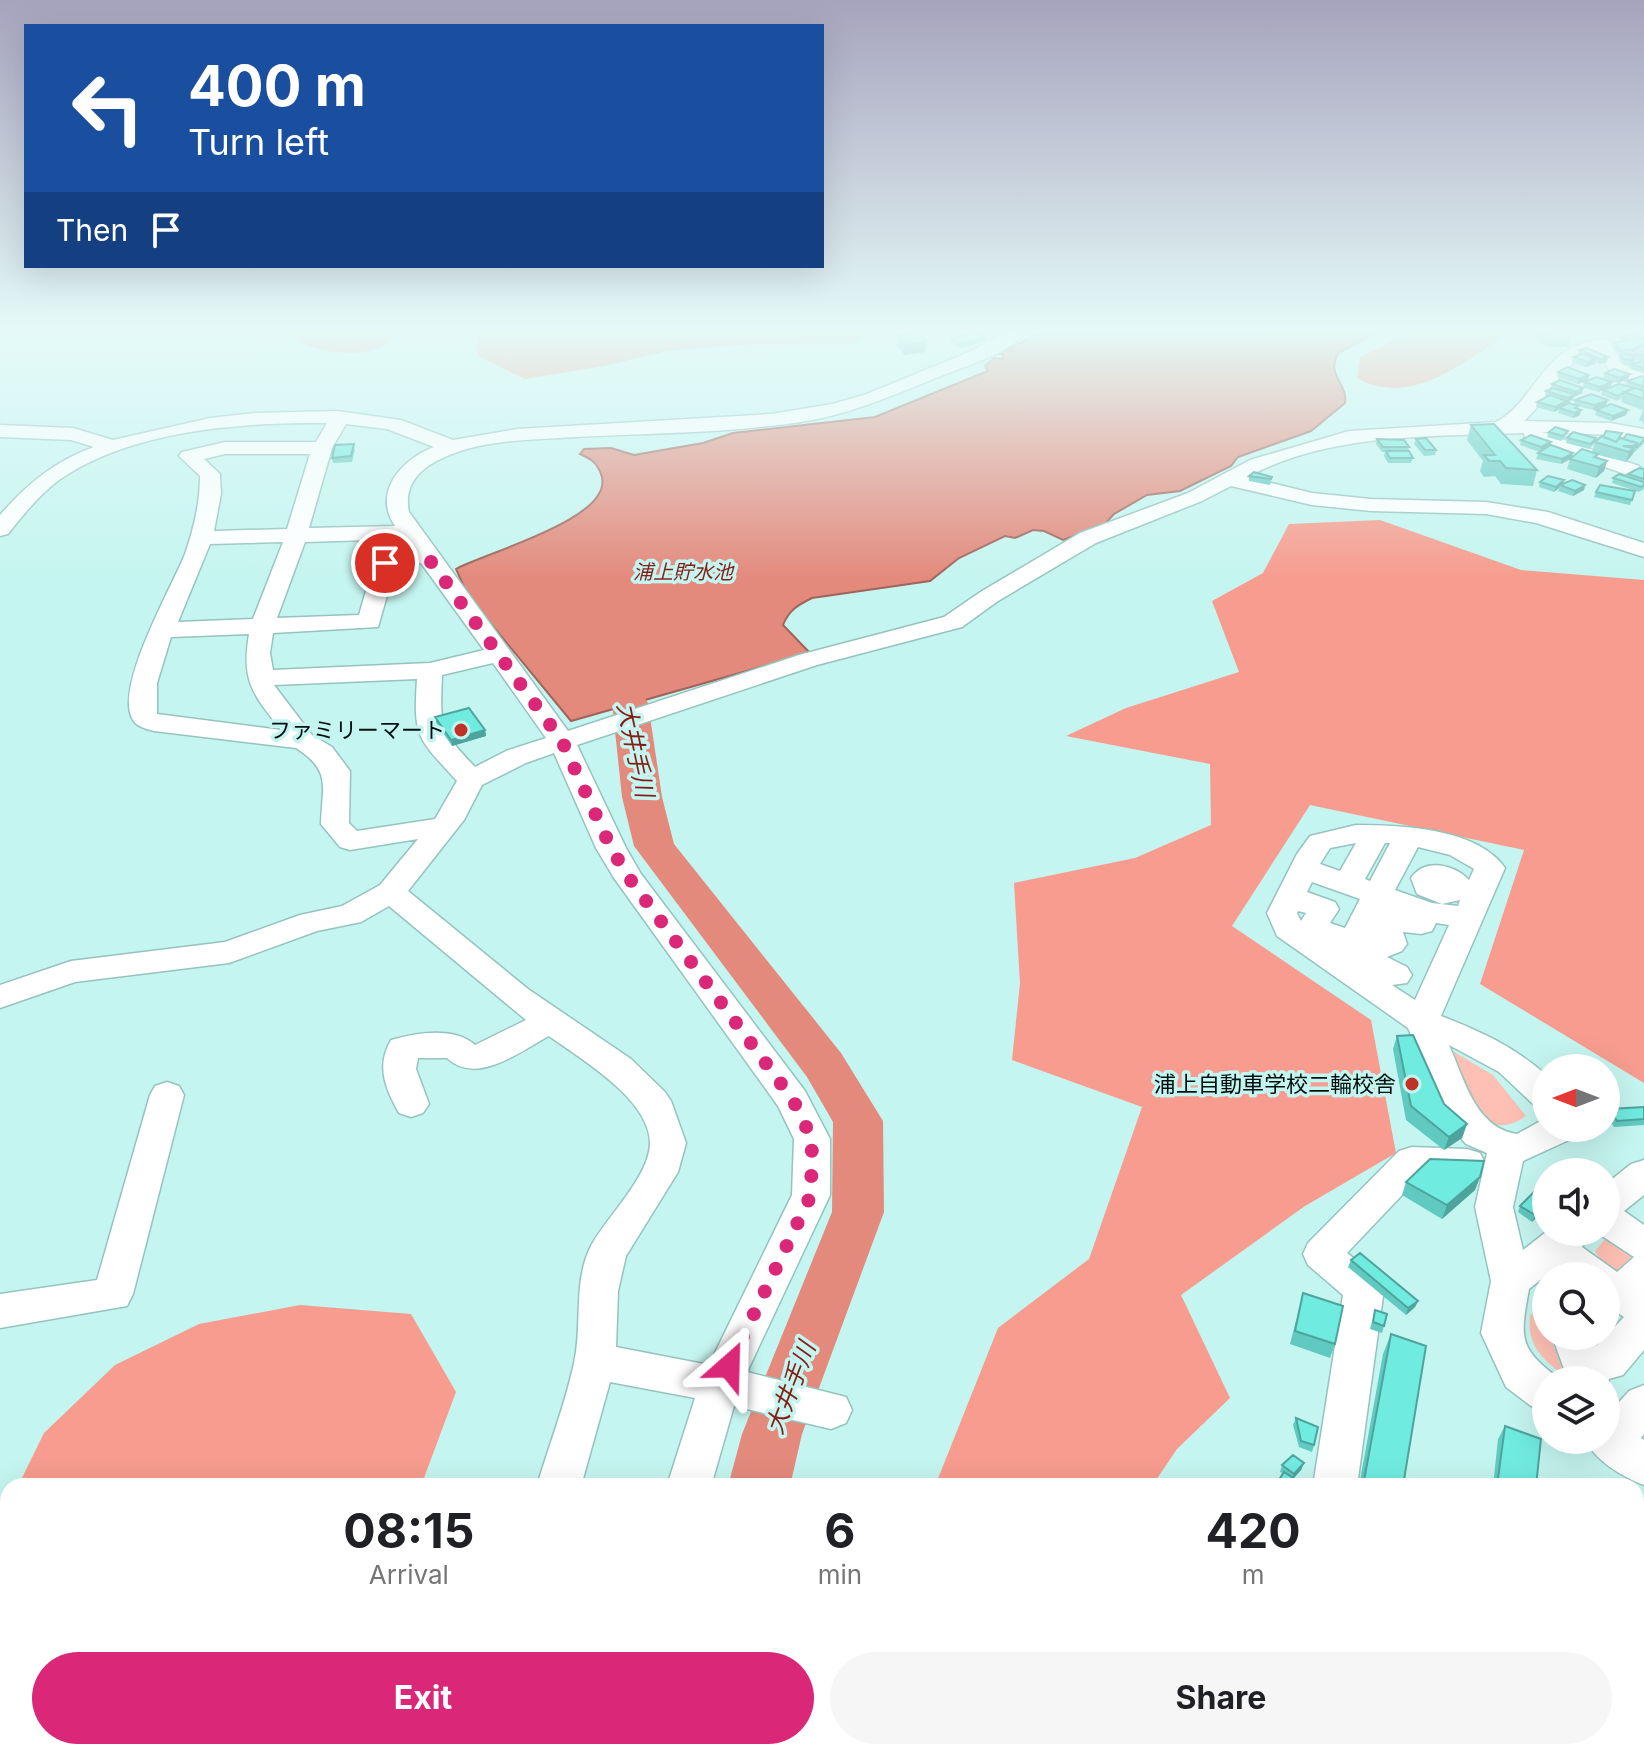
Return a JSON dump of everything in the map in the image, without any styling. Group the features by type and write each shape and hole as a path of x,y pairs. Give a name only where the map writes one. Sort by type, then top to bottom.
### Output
{"street":[{"path":"691,1478 719,1387 811,1195 812,1139 793,1100 629,878 611,848 562,741 395,508 399,484 419,463 454,448 522,434 801,414"},
{"path":"1505,428 1523,414"},
{"path":"1610,429 1644,415"},
{"path":"0,431 73,434 170,431 292,418 340,418 374,420 406,428 454,448"},
{"path":"340,418 322,448 296,536 262,627 258,653 262,689 303,741 322,753 336,771 335,824 350,841 445,826"},
{"path":"1505,428 1631,467"},
{"path":"0,997 71,972 229,952 261,943 311,922 350,915 391,892 445,826 471,780 516,757 808,660 953,622 990,596 1088,538 1195,497 1257,464 1349,437 1505,428 1610,429 1644,435"},
{"path":"0,529 32,491 55,473 114,447 170,431"},
{"path":"73,434 114,447"},
{"path":"303,741 154,723 144,718 141,698 145,669 201,538 212,491 210,474 189,456 225,448 322,448"},
{"path":"1227,479 1312,499 1513,512 1540,517 1644,550"},
{"path":"201,538 410,532"},
{"path":"162,630 369,622 385,563 426,555"},
{"path":"261,678 430,671 498,654"},
{"path":"430,671 427,722 436,742 471,780"},
{"path":"1468,917 1440,882 1385,839 1334,836 1318,843 1319,885 1324,909 1312,928 1356,946 1371,958 1422,1021 1465,1119 1505,1154"},
{"path":"1319,885 1385,839"},
{"path":"1356,946 1378,894 1385,839"},
{"path":"1356,946 1391,944 1385,924 1389,920 1440,882 1486,861 1490,868 1422,1021"},
{"path":"1319,885 1378,894 1440,882"},
{"path":"1391,986 1440,882"},
{"path":"391,892 516,997 619,1068 653,1101 668,1143 660,1172 607,1253 598,1291 595,1361 561,1478"},
{"path":"411,1104 397,1067 397,1058 403,1049 444,1044 455,1046 468,1058 478,1058 552,1021"},
{"path":"1422,1021 1470,1040 1511,1063 1532,1080"},
{"path":"0,1311 17,1306 113,1294 167,1095"},
{"path":"1336,1478 1364,1289 1322,1254 1412,1161 1505,1154 1534,1142"},
{"path":"1505,1154 1494,1207 1546,1259 1501,1333 1521,1374 1532,1382"},
{"path":"1624,1200 1644,1245"},
{"path":"595,1361 719,1387 765,1392 831,1410"},
{"path":"1620,1438 1644,1404"}],"shaded area":[{"path":"1380,520 1521,570 1644,580 1644,1083 1620,1069 1620,1054 1596,1054 1480,984 1524,850 1310,805 1232,926 1371,1020 1396,1153 1305,1206 1181,1295 1230,1398 1177,1449 1157,1478 938,1478 998,1328 1089,1259 1142,1107 1012,1060 1020,983 1014,883 1135,858 1211,825 1210,764 1066,736 1126,708 1239,672 1212,601 1263,573 1289,524"},
{"path":"1449,1049 1493,1075 1526,1116 1509,1124 1496,1125 1484,1118 1467,1094"},
{"path":"1620,1240 1640,1251 1620,1273 1620,1262 1602,1262 1595,1251 1599,1246 1620,1246"},
{"path":"300,1305 411,1314 456,1392 424,1478 22,1478 44,1433 115,1365 199,1324"},
{"path":"1538,1350 1556,1350 1561,1366 1553,1366"}],"water":[{"name":"浦上貯水池","path":"882,414 1332,414 1311,431 1238,457 1231,466 1180,491 1147,495 1114,514 1104,525 1063,540 1044,531 1033,530 1015,538 1005,536 959,558 930,581 812,598 794,608 783,625 810,653 571,721 468,596 456,569 545,532 589,505 601,490 601,474 593,461 580,454 584,449 611,448 634,455 703,443 733,433"}],"building":[{"path":"1494,424 1537,470 1506,468 1500,461 1489,461 1484,455 1495,455 1471,425"},
{"path":"1555,427 1568,431 1563,436 1549,432"},
{"path":"1606,431 1622,433 1616,442 1603,437"},
{"path":"1573,432 1596,438 1591,444 1567,438"},
{"path":"1627,434 1644,440 1636,447 1637,443 1623,439"},
{"path":"1531,435 1551,442 1541,447 1521,440"},
{"path":"1602,436 1616,442 1620,438 1637,443 1623,446 1633,448 1629,452 1595,442"},
{"path":"1426,438 1436,450 1425,450 1416,439"},
{"path":"1377,439 1404,440 1409,447 1383,447"},
{"path":"354,444 351,456 332,458 335,445"},
{"path":"1551,445 1573,453 1562,459 1538,453"},
{"path":"1582,449 1598,454 1594,457 1607,461 1599,467 1570,459"},
{"path":"1386,451 1409,451 1413,458 1390,458"},
{"path":"1639,468 1644,469 1644,479 1628,474"},
{"path":"1254,472 1272,477 1249,476"},
{"path":"1619,474 1644,482 1644,485 1641,487 1613,478"},
{"path":"1548,476 1564,480 1556,487 1540,482"},
{"path":"1572,480 1585,485 1575,491 1560,485"},
{"path":"1600,485 1635,491 1632,500 1596,492"},
{"name":"ファミリーマート","path":"469,708 485,730 451,740 435,717"},
{"path":"1413,1035 1444,1104 1467,1124 1449,1137 1411,1106 1397,1036"},
{"path":"1644,1107 1644,1119 1620,1121 1620,1108"},
{"path":"1430,1159 1484,1161 1480,1177 1447,1205 1406,1182"},
{"path":"1532,1194 1532,1213 1520,1206"},
{"path":"1360,1253 1418,1301 1408,1308 1351,1260"},
{"path":"1303,1293 1343,1306 1335,1344 1295,1331"},
{"path":"1375,1310 1387,1314 1384,1326 1373,1322"},
{"path":"1391,1334 1426,1346 1404,1478 1364,1478"},
{"path":"1296,1418 1318,1427 1314,1445 1301,1441"},
{"path":"1505,1426 1532,1436 1532,1454 1539,1454 1537,1478 1498,1478"},
{"path":"1293,1455 1304,1463 1294,1474 1282,1465"}],"waterway":[{"name":"大井手川","path":"602,655 630,703 642,797 654,846 824,1065 858,1121 858,1212 772,1434 761,1478"}],"place":[{"name":"ファミリーマート","path":"461,730"},
{"name":"浦上自動車学校二輪校舎","path":"1412,1084"}],"route":[{"path":"385,563 426,555 562,741 611,848 629,878 727,1006 793,1100 812,1139 811,1195 729,1366"}]}
